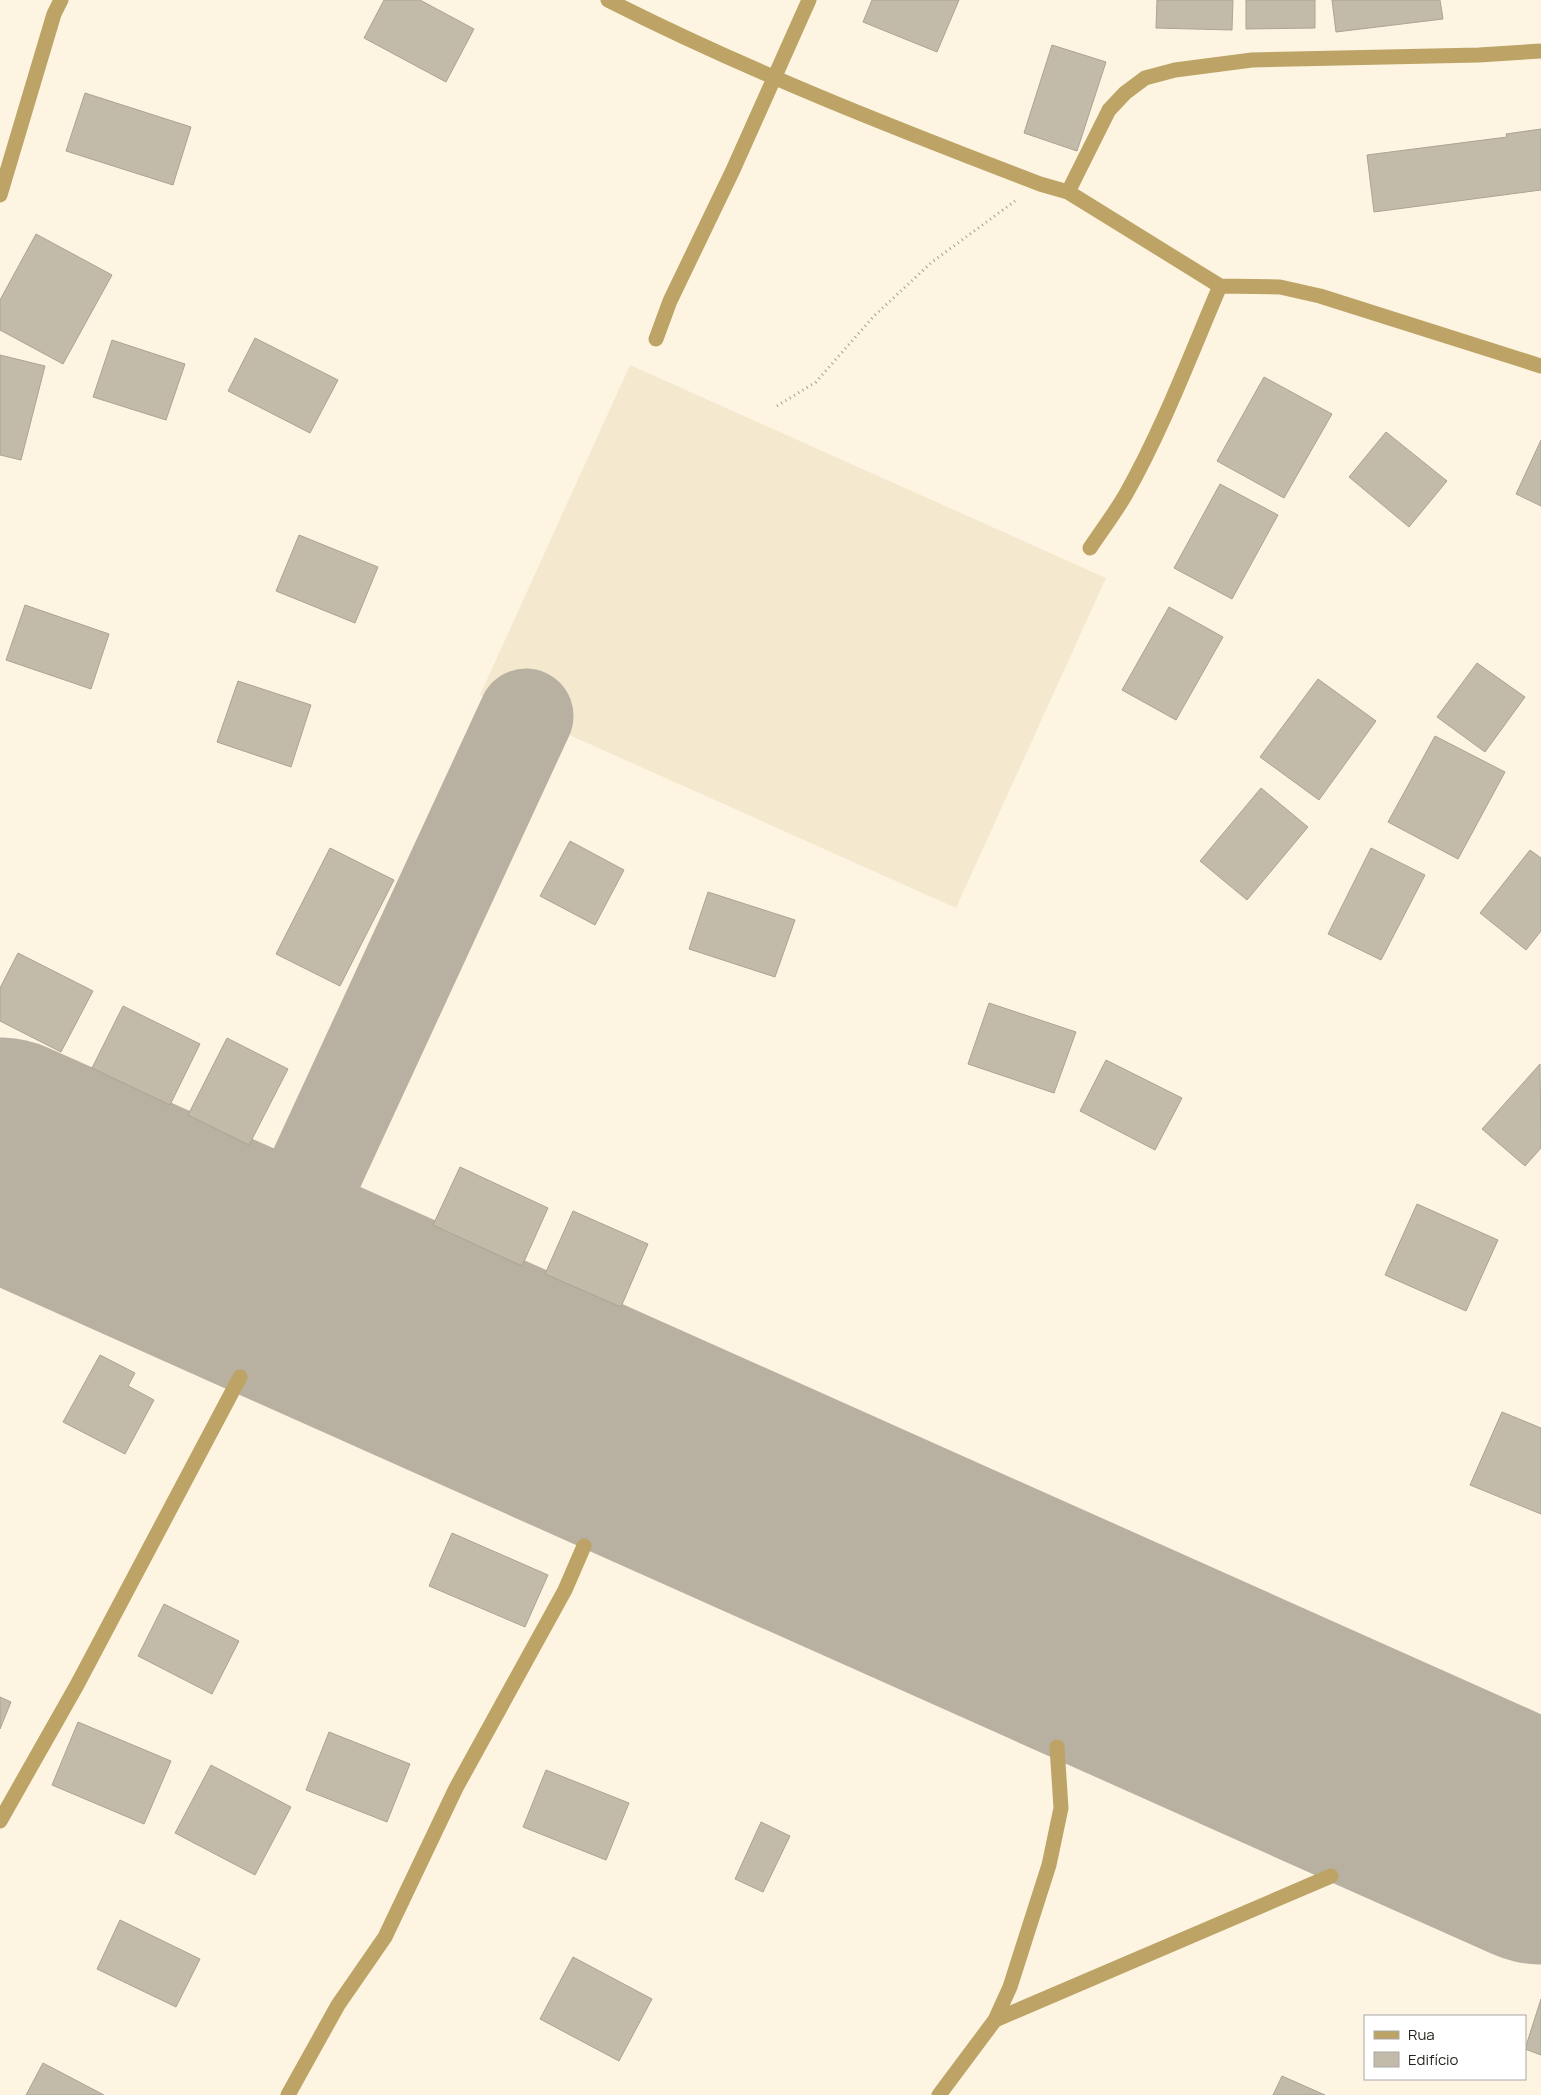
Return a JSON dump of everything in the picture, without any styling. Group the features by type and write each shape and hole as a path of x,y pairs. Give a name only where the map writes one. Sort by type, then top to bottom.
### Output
{"street":[{"path":"0,195 54,14 61,0"},
{"path":"608,0 671,32 845,108 1040,184 1068,192 1220,286 1280,287 1320,296 1541,366"},
{"path":"656,338 670,301 733,170 809,0"},
{"path":"1068,192 1109,110 1125,93 1145,78 1175,70 1252,60 1478,55 1541,51"},
{"path":"1090,548 1125,494 1144,458 1176,390 1220,286"},
{"path":"0,1821 82,1676 240,1377"},
{"path":"288,2095 338,2005 385,1937 456,1788 565,1590 584,1546"},
{"path":"939,2095 995,2020 1010,1987 1049,1865 1061,1808 1057,1747"},
{"path":"995,2020 1331,1876"}],"path":[{"path":"776,406 816,382 874,316 932,262 1040,184"}],"shaded area":[{"path":"630,365 1106,578 956,908 480,695"}],"building":[{"path":"384,0 420,0 474,29 446,82 364,38"},
{"path":"872,0 959,0 937,52 863,22"},
{"path":"1157,0 1233,0 1232,30 1156,28"},
{"path":"1246,0 1315,0 1315,28 1246,29"},
{"path":"1332,0 1440,0 1443,19 1336,32"},
{"path":"1052,45 1106,62 1077,151 1024,133"},
{"path":"85,93 191,127 173,185 66,151"},
{"path":"1541,129 1541,190 1374,212 1367,155 1507,137 1506,134"},
{"path":"36,234 112,275 63,364 0,330 0,300"},
{"path":"255,338 338,380 310,433 228,391"},
{"path":"112,340 185,364 166,420 93,397"},
{"path":"0,355 45,366 21,460 0,455"},
{"path":"1264,377 1332,414 1284,498 1217,461"},
{"path":"1386,432 1447,481 1409,527 1349,477"},
{"path":"1541,440 1541,506 1516,494"},
{"path":"1220,484 1278,515 1232,599 1174,568"},
{"path":"299,535 378,567 355,623 276,591"},
{"path":"25,605 109,634 91,689 6,660"},
{"path":"1169,607 1223,637 1176,720 1122,690"},
{"path":"1477,663 1525,697 1485,752 1437,717"},
{"path":"1318,679 1376,721 1319,800 1260,757"},
{"path":"238,681 311,705 291,767 217,742"},
{"path":"1435,736 1505,772 1458,859 1388,822"},
{"path":"1261,788 1308,827 1247,900 1200,861"},
{"path":"570,841 624,870 595,925 540,896"},
{"path":"330,848 394,880 340,986 276,954"},
{"path":"1371,848 1425,875 1381,960 1328,934"},
{"path":"1530,850 1541,858 1541,931 1526,950 1480,913"},
{"path":"708,892 795,920 775,977 689,949"},
{"path":"18,953 93,991 61,1052 0,1021 0,988"},
{"path":"989,1003 1076,1032 1054,1093 968,1064"},
{"path":"123,1006 200,1044 170,1105 92,1068"},
{"path":"227,1038 288,1069 249,1145 188,1115"},
{"path":"1106,1060 1182,1098 1155,1150 1080,1111"},
{"path":"1540,1064 1541,1148 1525,1166 1482,1129"},
{"path":"460,1167 548,1208 522,1266 433,1225"},
{"path":"1417,1204 1498,1240 1466,1311 1385,1275"},
{"path":"573,1211 648,1244 621,1307 545,1274"},
{"path":"100,1355 135,1373 128,1386 154,1400 125,1454 63,1422"},
{"path":"1502,1412 1541,1428 1541,1514 1470,1485"},
{"path":"452,1533 548,1575 525,1627 429,1586"},
{"path":"164,1604 239,1641 212,1694 138,1656"},
{"path":"0,1697 11,1702 0,1729"},
{"path":"78,1722 171,1761 144,1824 52,1785"},
{"path":"329,1732 410,1764 387,1822 306,1790"},
{"path":"211,1765 291,1807 255,1875 175,1833"},
{"path":"546,1770 629,1803 606,1860 523,1827"},
{"path":"761,1822 790,1836 763,1892 735,1879"},
{"path":"120,1920 200,1959 176,2007 97,1969"},
{"path":"573,1957 652,1999 619,2061 540,2019"},
{"path":"1541,1999 1541,2055 1526,2049"},
{"path":"43,2063 104,2095 26,2095"},
{"path":"1282,2076 1325,2095 1273,2095"}],"taxiway":[{"path":"267,1276 526,716"}],"runway":[{"path":"0,1157 1541,1845"}]}
